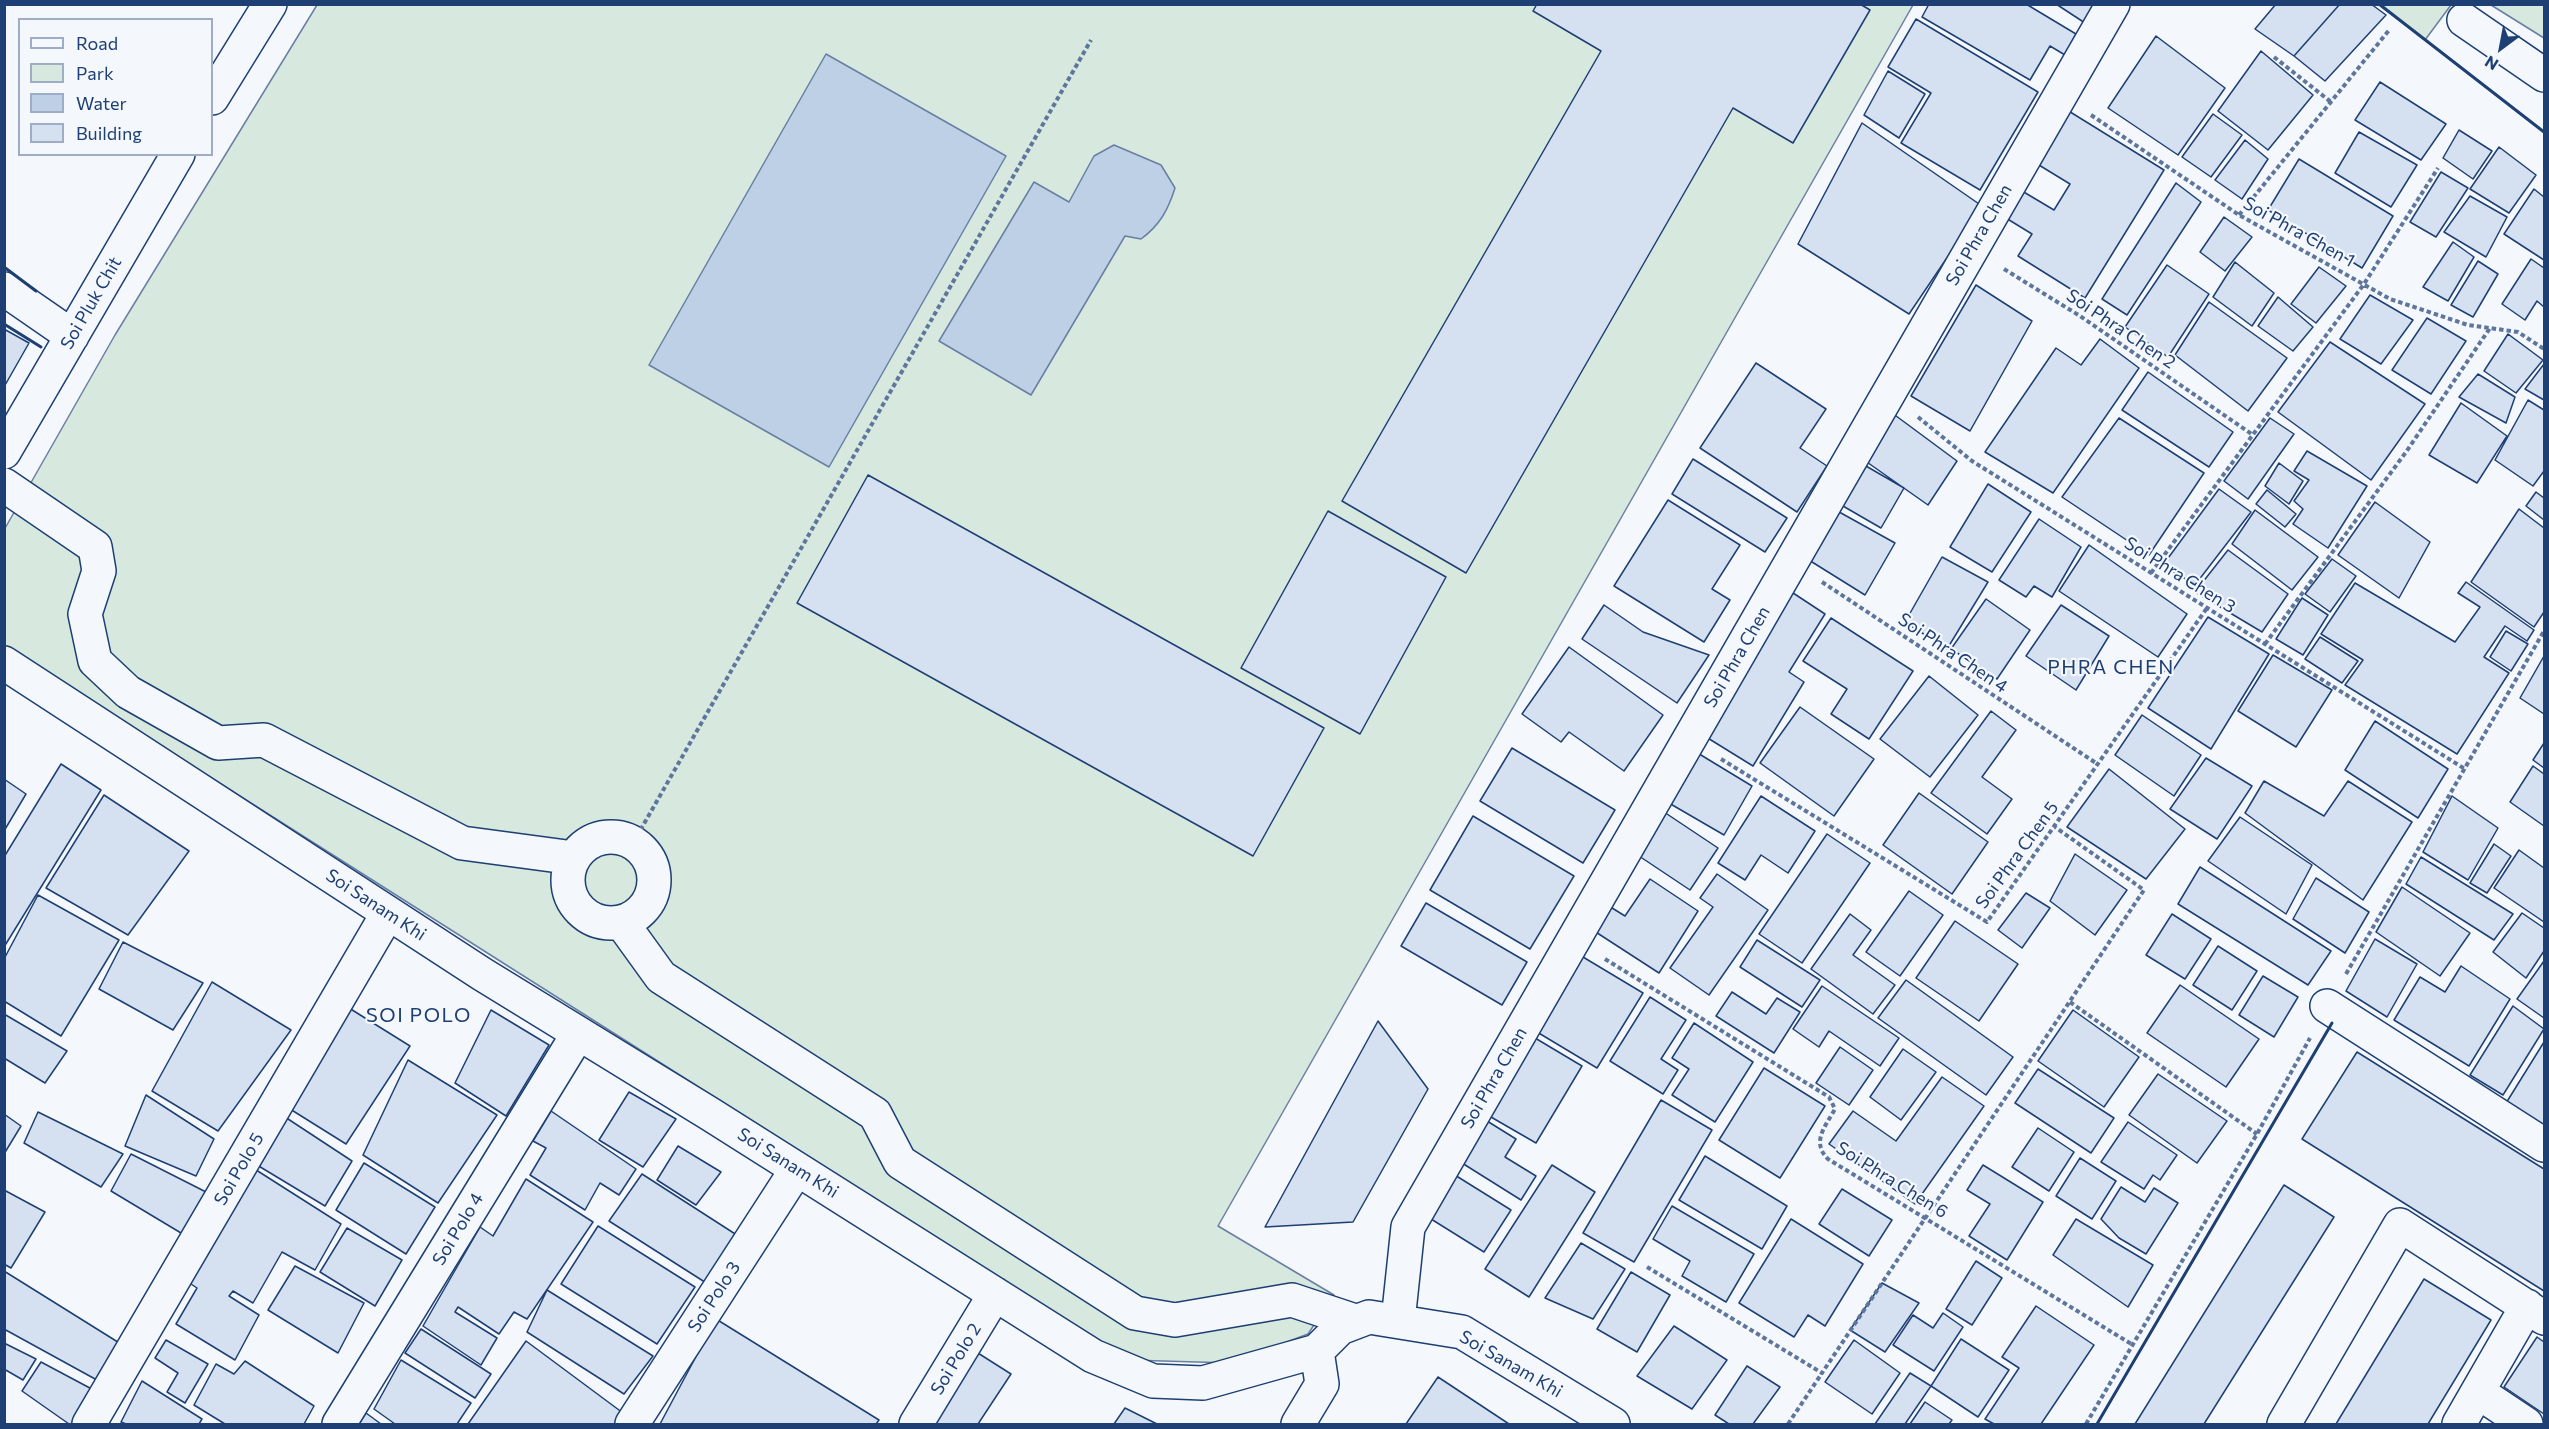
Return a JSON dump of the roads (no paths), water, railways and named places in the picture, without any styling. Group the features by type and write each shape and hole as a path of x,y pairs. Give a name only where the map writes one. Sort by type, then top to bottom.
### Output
{"street":[{"path":"213,96 270,4"},
{"name":"Soi Phra Chen","path":"1398,1321 1408,1227 2113,4"},
{"path":"2464,20 2544,75"},
{"name":"Soi Pluk Chit","path":"4,452 13,418 72,336 177,156"},
{"path":"4,289 72,336"},
{"path":"4,485 95,547 99,571 85,614 95,661 128,692 218,743 264,740 462,843 574,858"},
{"name":"Soi Sanam Khi","path":"4,663 578,1034 1093,1356 1153,1381 1203,1383 1317,1351 1340,1328 1369,1317 1462,1332 1613,1425"},
{"path":"621,838 633,843 652,865 654,880 652,894 646,907 635,916 622,922 608,924 593,920 572,900 569,872 574,858 594,840 621,838"},
{"name":"Soi Polo 5","path":"89,1425 388,913"},
{"path":"622,922 662,977 875,1114 900,1162 1136,1313 1175,1320 1292,1300 1355,1321"},
{"path":"2328,1006 2544,1145"},
{"name":"Soi Polo 4","path":"339,1425 578,1034"},
{"name":"Soi Polo 3","path":"632,1425 797,1169"},
{"path":"2284,1425 2400,1225 2536,1312 2478,1392 2459,1425"},
{"name":"Soi Polo 2","path":"916,1425 995,1294"},
{"path":"1298,1425 1322,1384 1317,1351"},
{"path":"2478,1392 2526,1425"}],"water":[{"path":"826,54 1006,156 829,467 649,365"},
{"path":"1114,145 1161,165 1175,188 1166,210 1153,228 1141,239 1125,236 1031,395 939,341 1034,182 1069,202 1094,156"}],"district":[{"name":"PHRA CHEN","path":"2111,667"},
{"name":"SOI POLO","path":"419,1015"}]}
